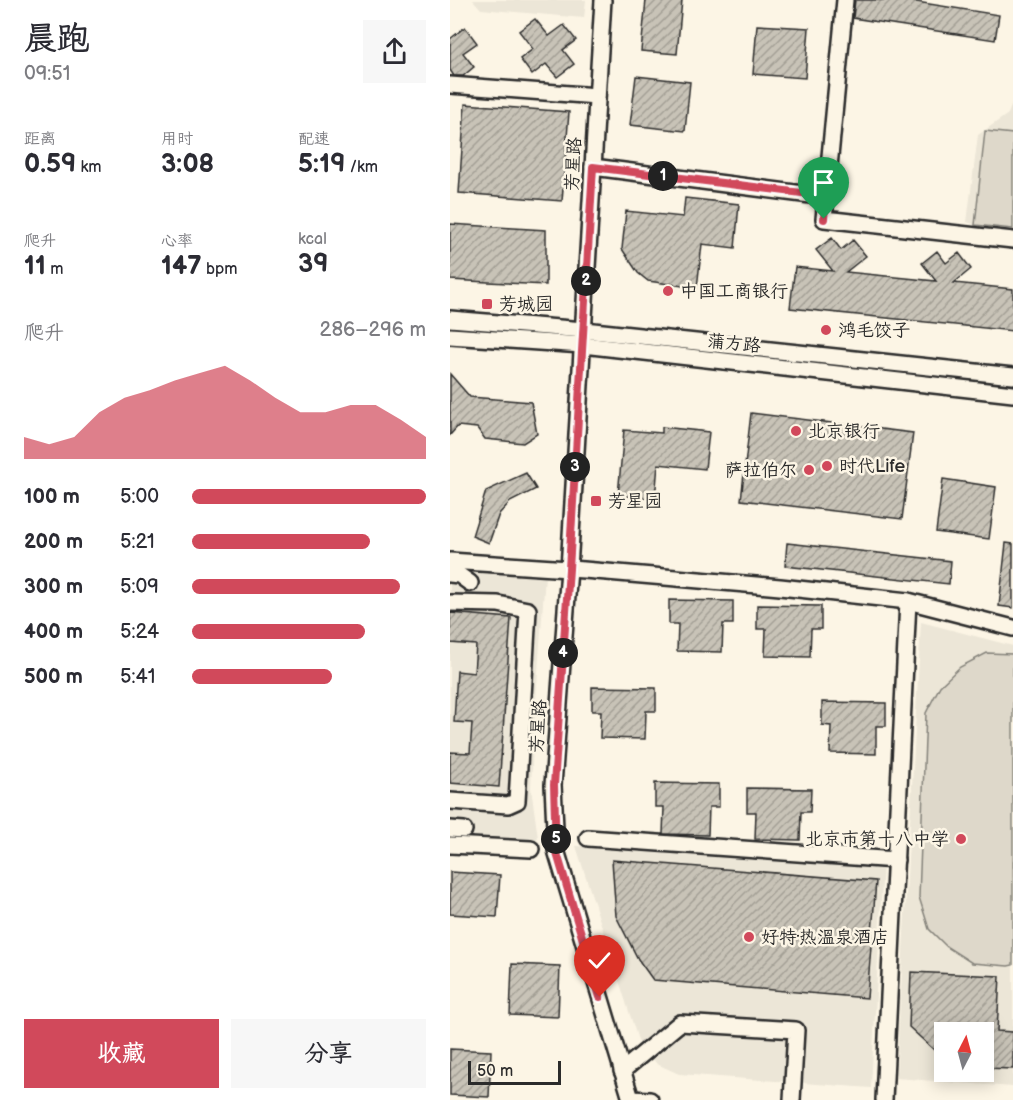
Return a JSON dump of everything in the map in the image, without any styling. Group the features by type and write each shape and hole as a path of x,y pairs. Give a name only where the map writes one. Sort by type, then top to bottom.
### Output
{"street":[{"name":"芳星路","path":"603,0 554,785 556,850 630,1099"},
{"path":"845,0 824,219 1013,240"},
{"path":"450,85 597,96"},
{"path":"593,167 826,196"},
{"name":"蒲方路","path":"450,319 1013,394"},
{"name":"蒲方路","path":"450,336 583,338 1013,376"},
{"path":"450,561 780,587 908,601 1013,628"},
{"path":"450,574 459,575 470,583"},
{"path":"884,1100 908,601"},
{"path":"450,603 498,604 528,610 517,801 508,805 450,801"},
{"path":"588,838 896,860"},
{"path":"450,845 531,849"},
{"path":"622,1071 680,1023 796,1030 792,1100"},
{"path":"630,1099 650,1100"}],"shaded area":[{"path":"473,0 586,0 584,18 481,9"},
{"path":"1013,101 1013,229 975,225 967,222 978,135 1008,114"},
{"path":"985,131 1013,134 1013,229 975,225"},
{"path":"450,569 545,576 531,788 538,838 529,843 450,840"},
{"name":"北京市第十八中学","path":"921,622 1013,646 1013,1087 948,1082 994,1082 994,1022 934,1022 934,1081 896,1078"},
{"path":"987,653 1013,654 1013,965 1008,966 972,963 947,947 929,929 919,897 926,713 940,686 960,667"},
{"path":"576,846 883,863 871,1088 679,1074 657,1064 639,1043"}],"building":[{"path":"646,0 682,0 677,54 641,51"},
{"path":"855,0 904,0 999,15 995,40 853,18"},
{"path":"535,19 549,36 564,25 576,40 563,50 574,64 557,77 546,64 532,75 520,59 533,49 519,31"},
{"path":"757,25 809,28 805,78 753,74"},
{"path":"465,27 477,43 463,53 474,67 463,76 454,76 450,70 450,39"},
{"path":"636,76 690,82 685,131 630,125"},
{"path":"465,104 569,112 562,201 459,193"},
{"path":"685,198 739,204 735,248 702,244 697,288 648,281 638,273 622,249 626,211 683,217"},
{"path":"450,224 546,230 546,285 450,280"},
{"path":"832,238 841,250 853,240 866,256 846,272 936,281 922,263 937,251 946,263 959,253 971,269 954,283 1013,289 1013,331 790,308 795,267 833,271 816,250"},
{"path":"450,374 470,397 531,402 537,434 523,443 485,439 477,428 458,426 450,435"},
{"name":"时代Life","path":"751,413 913,433 902,519 741,500"},
{"path":"662,427 709,432 705,469 658,464 655,499 618,495 624,430 662,433"},
{"path":"526,473 536,489 510,502 499,514 489,543 472,536 486,491"},
{"path":"943,479 996,487 989,539 936,532"},
{"path":"787,543 951,561 949,584 785,566"},
{"path":"1006,543 1013,544 1013,608 999,606"},
{"path":"669,600 733,601 733,624 723,624 722,652 677,651 678,624 669,624"},
{"path":"757,605 821,606 821,629 811,629 810,657 765,656 766,629 757,629"},
{"path":"450,613 511,618 499,787 450,783 450,752 470,753 472,723 454,722 457,671 474,673 476,645 450,643"},
{"path":"592,687 656,688 656,711 646,711 645,739 600,738 601,711 592,711"},
{"path":"822,702 886,703 886,726 876,726 876,754 830,753 831,726 822,725"},
{"path":"655,783 719,784 719,807 709,807 708,835 663,834 664,807 655,807"},
{"path":"747,788 811,789 810,812 801,812 800,840 755,839 756,812 747,812"},
{"name":"好特·热温泉酒店","path":"612,860 876,881 867,998 653,980 638,959 616,916"},
{"path":"450,872 500,875 497,917 450,914"},
{"path":"512,964 560,966 558,1017 510,1015"},
{"path":"911,972 1000,976 997,1031 1013,1032 1013,1069 994,1068 994,1022 934,1022 934,1050 909,1027"},
{"path":"450,1049 491,1051 489,1097 450,1095"}],"place":[{"name":"中国工商银行","path":"668,291"},
{"name":"芳城园","path":"487,304"},
{"name":"鸿毛饺子","path":"826,330"},
{"name":"北京银行","path":"796,431"},
{"name":"时代Life","path":"827,466"},
{"name":"萨拉伯尔","path":"809,470"},
{"name":"芳星园","path":"596,501"},
{"name":"北京市第十八中学","path":"961,839"},
{"name":"好特·热温泉酒店","path":"749,937"}],"route":[{"path":"600,997 556,850 554,785 593,167 826,196 824,219"}]}
